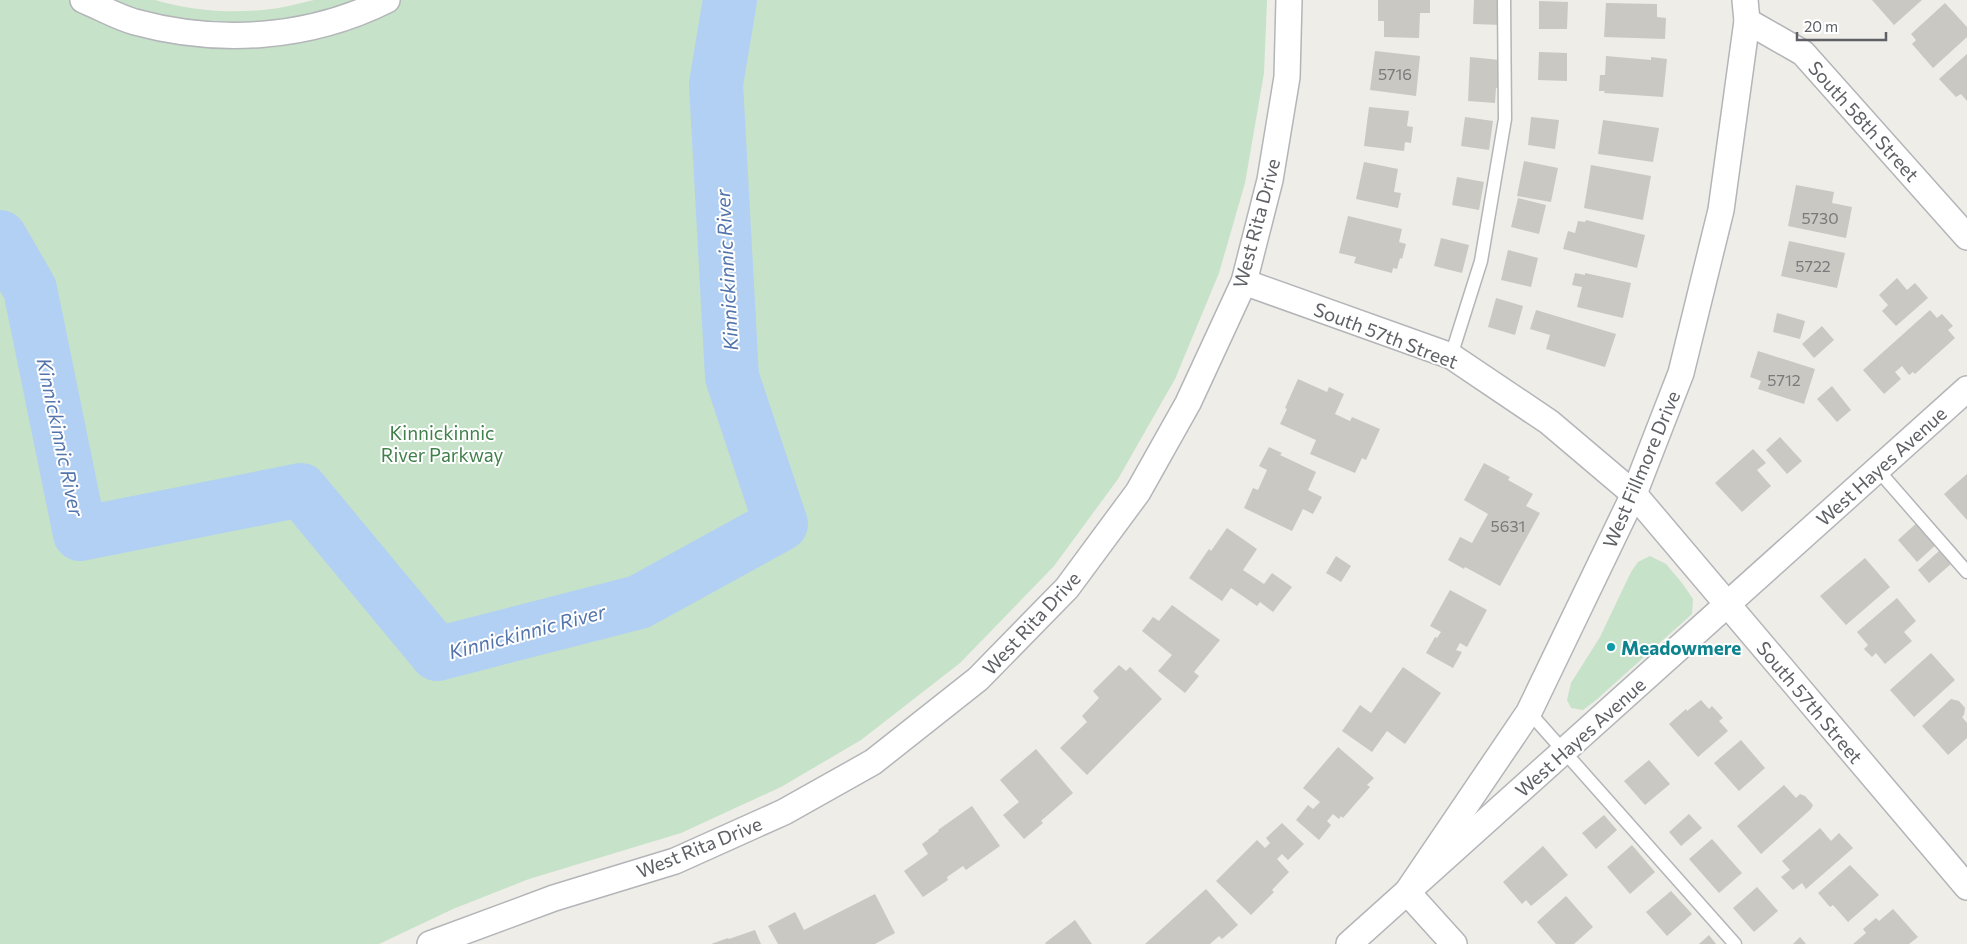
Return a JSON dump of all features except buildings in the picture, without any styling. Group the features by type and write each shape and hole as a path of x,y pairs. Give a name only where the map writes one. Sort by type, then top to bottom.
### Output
{"street":[{"path":"83,0 134,22 195,34 247,36 310,28 366,10 387,0"},
{"name":"West Rita Drive","path":"435,943 554,898 675,861 784,812 873,762 978,679 1067,588 1138,492 1188,403 1244,282 1270,180 1288,77 1289,0"},
{"name":"South 58th Street","path":"1746,10 1803,53 1967,237"},
{"name":"West Fillmore Drive","path":"1407,892 1529,712 1634,494 1681,373 1721,210 1746,10"},
{"name":"South 57th Street","path":"1244,282 1451,356 1549,422 1634,494 1967,887"},
{"name":"West Hayes Avenue","path":"1349,944 1967,389"},
{"path":"1407,892 1454,944"}],"lane":[{"path":"1451,356 1481,261 1505,120 1504,0"},
{"path":"1877,469 1967,572"},
{"path":"1529,712 1735,944"}],"green space":[{"name":"Kinnickinnic River Parkway","path":"0,0 155,0 198,9 243,11 272,9 314,0 1267,0 1264,73 1245,183 1219,273 1175,379 1118,479 1054,566 960,663 861,740 781,787 681,833 529,879 453,909 379,944 0,944"},
{"path":"1650,556 1666,564 1682,583 1693,599 1692,614 1596,700 1583,710 1571,708 1567,700 1571,683 1600,637 1631,572 1638,562"}],"waterway":[{"name":"Kinnickinnic River","path":"0,237 30,289 80,534 301,490 437,654 639,602 781,524 732,377 716,84 730,0"}],"place":[{"name":"Meadowmere","path":"1611,647"}]}
